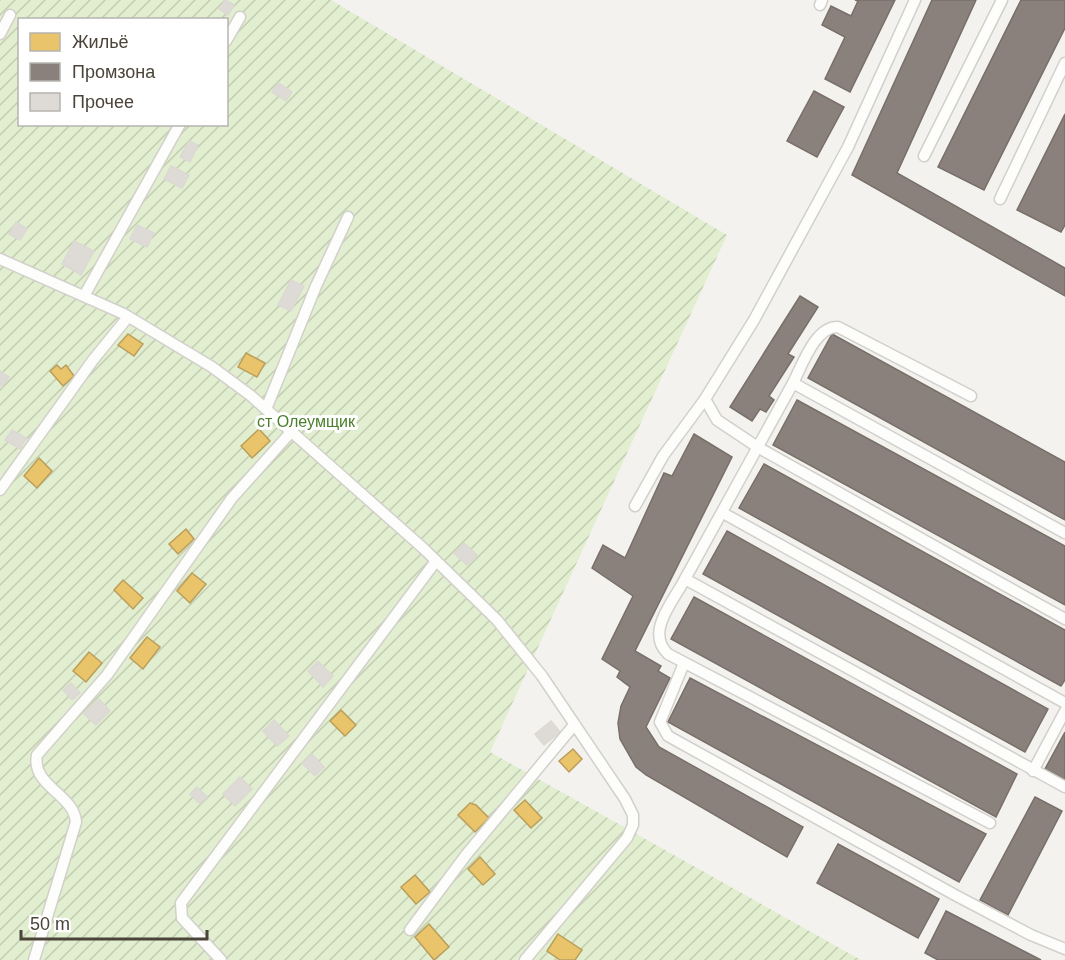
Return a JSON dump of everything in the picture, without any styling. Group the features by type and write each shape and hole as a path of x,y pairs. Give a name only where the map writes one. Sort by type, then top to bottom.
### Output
{"lane":[{"path":"635,506 663,456 705,399 754,320 848,147 915,0"},
{"path":"924,156 1002,0"},
{"path":"0,34 10,15"},
{"path":"228,38 240,17"},
{"path":"1000,199 1065,63"},
{"path":"84,297 179,126"},
{"path":"266,409 316,286 348,217"},
{"path":"0,259 128,317 212,367 266,409 436,561 515,641 625,799 633,815 633,825 618,850 525,960"},
{"path":"0,490 93,360 128,317"},
{"path":"971,396 838,327 825,330 793,383 657,630 657,637 663,649 684,663 990,823"},
{"path":"793,383 1065,533"},
{"path":"705,399 717,420 759,448 1065,619"},
{"path":"34,960 76,822 76,814 40,777 36,763 37,755 107,675 232,498 291,432"},
{"path":"723,513 1065,703"},
{"path":"221,960 182,918 181,903 436,561"},
{"path":"686,579 1032,771 1065,787"},
{"path":"684,663 660,722 668,736 955,895 1031,935 1065,949"},
{"path":"1032,771 1065,711"},
{"path":"410,930 466,855 574,725"}],"green space":[{"name":"ст Олеумщик","path":"0,0 331,0 727,235 490,752 861,960 0,960"}],"building: Жильё":[{"path":"128,334 143,344 134,356 118,345"},
{"path":"246,353 265,363 257,377 238,367"},
{"path":"57,365 61,369 66,365 74,376 63,386 50,371"},
{"path":"259,429 270,441 252,458 241,446"},
{"path":"39,458 52,471 37,488 24,476"},
{"path":"186,529 194,539 178,554 169,544"},
{"path":"192,573 206,584 190,603 177,591"},
{"path":"123,580 143,598 133,609 114,590"},
{"path":"147,637 160,647 143,669 130,658"},
{"path":"89,652 102,663 86,682 73,671"},
{"path":"341,710 356,725 345,736 330,721"},
{"path":"573,749 582,759 569,772 559,761"},
{"path":"525,800 542,818 531,828 514,810"},
{"path":"470,803 476,805 489,818 475,832 458,815"},
{"path":"480,857 495,874 483,885 468,869"},
{"path":"415,875 430,892 416,904 401,887"},
{"path":"429,924 449,947 434,960 415,937"},
{"path":"558,934 582,950 575,960 560,960 547,951"}],"building: Промзона":[{"path":"855,0 895,0 850,92 825,79 845,37 822,25 831,6 851,16 858,1"},
{"path":"932,0 976,0 897,173 1065,268 1065,296 852,175"},
{"path":"1021,0 1065,0 1065,28 984,190 938,167"},
{"path":"814,91 844,107 817,157 787,141"},
{"path":"1065,114 1065,225 1061,232 1017,210"},
{"path":"800,296 818,307 788,354 794,357 769,396 774,400 766,412 760,409 752,421 730,407"},
{"path":"832,334 1065,462 1065,520 808,378"},
{"path":"797,400 1065,546 1065,605 773,445"},
{"path":"694,434 732,457 635,651 661,666 658,671 670,678 646,727 659,747 803,827 787,857 636,767 620,739 618,723 621,706 630,687 617,677 620,671 602,659 633,596 592,568 603,545 625,558 664,473 672,476"},
{"path":"764,464 1065,630 1065,680 1061,686 739,508"},
{"path":"727,531 1048,709 1025,752 703,574"},
{"path":"694,597 1017,774 996,817 671,639"},
{"path":"690,678 986,834 959,882 668,722"},
{"path":"1065,732 1065,780 1045,769"},
{"path":"1035,797 1062,811 1008,915 980,900"},
{"path":"838,844 939,899 918,938 817,883"},
{"path":"946,911 1041,960 938,960 925,953"}],"building: Прочее":[{"path":"225,0 234,5 228,15 219,9"},
{"path":"278,83 292,92 286,101 272,92"},
{"path":"189,141 198,145 190,162 180,157"},
{"path":"171,166 189,175 182,188 164,179"},
{"path":"16,222 27,229 20,240 9,234"},
{"path":"137,225 154,233 147,247 130,239"},
{"path":"74,241 94,251 81,275 62,264"},
{"path":"291,280 304,286 291,311 278,305"},
{"path":"0,371 9,377 2,387 0,385"},
{"path":"12,430 26,438 20,449 5,440"},
{"path":"464,543 477,555 467,565 454,553"},
{"path":"318,661 333,676 323,687 308,671"},
{"path":"71,683 80,693 72,700 63,690"},
{"path":"99,699 110,711 96,725 84,714"},
{"path":"274,720 289,736 277,746 263,731"},
{"path":"551,721 560,732 544,745 535,734"},
{"path":"312,754 324,767 315,776 302,763"},
{"path":"240,777 252,789 235,806 223,794"},
{"path":"197,787 207,797 200,804 190,794"}]}
